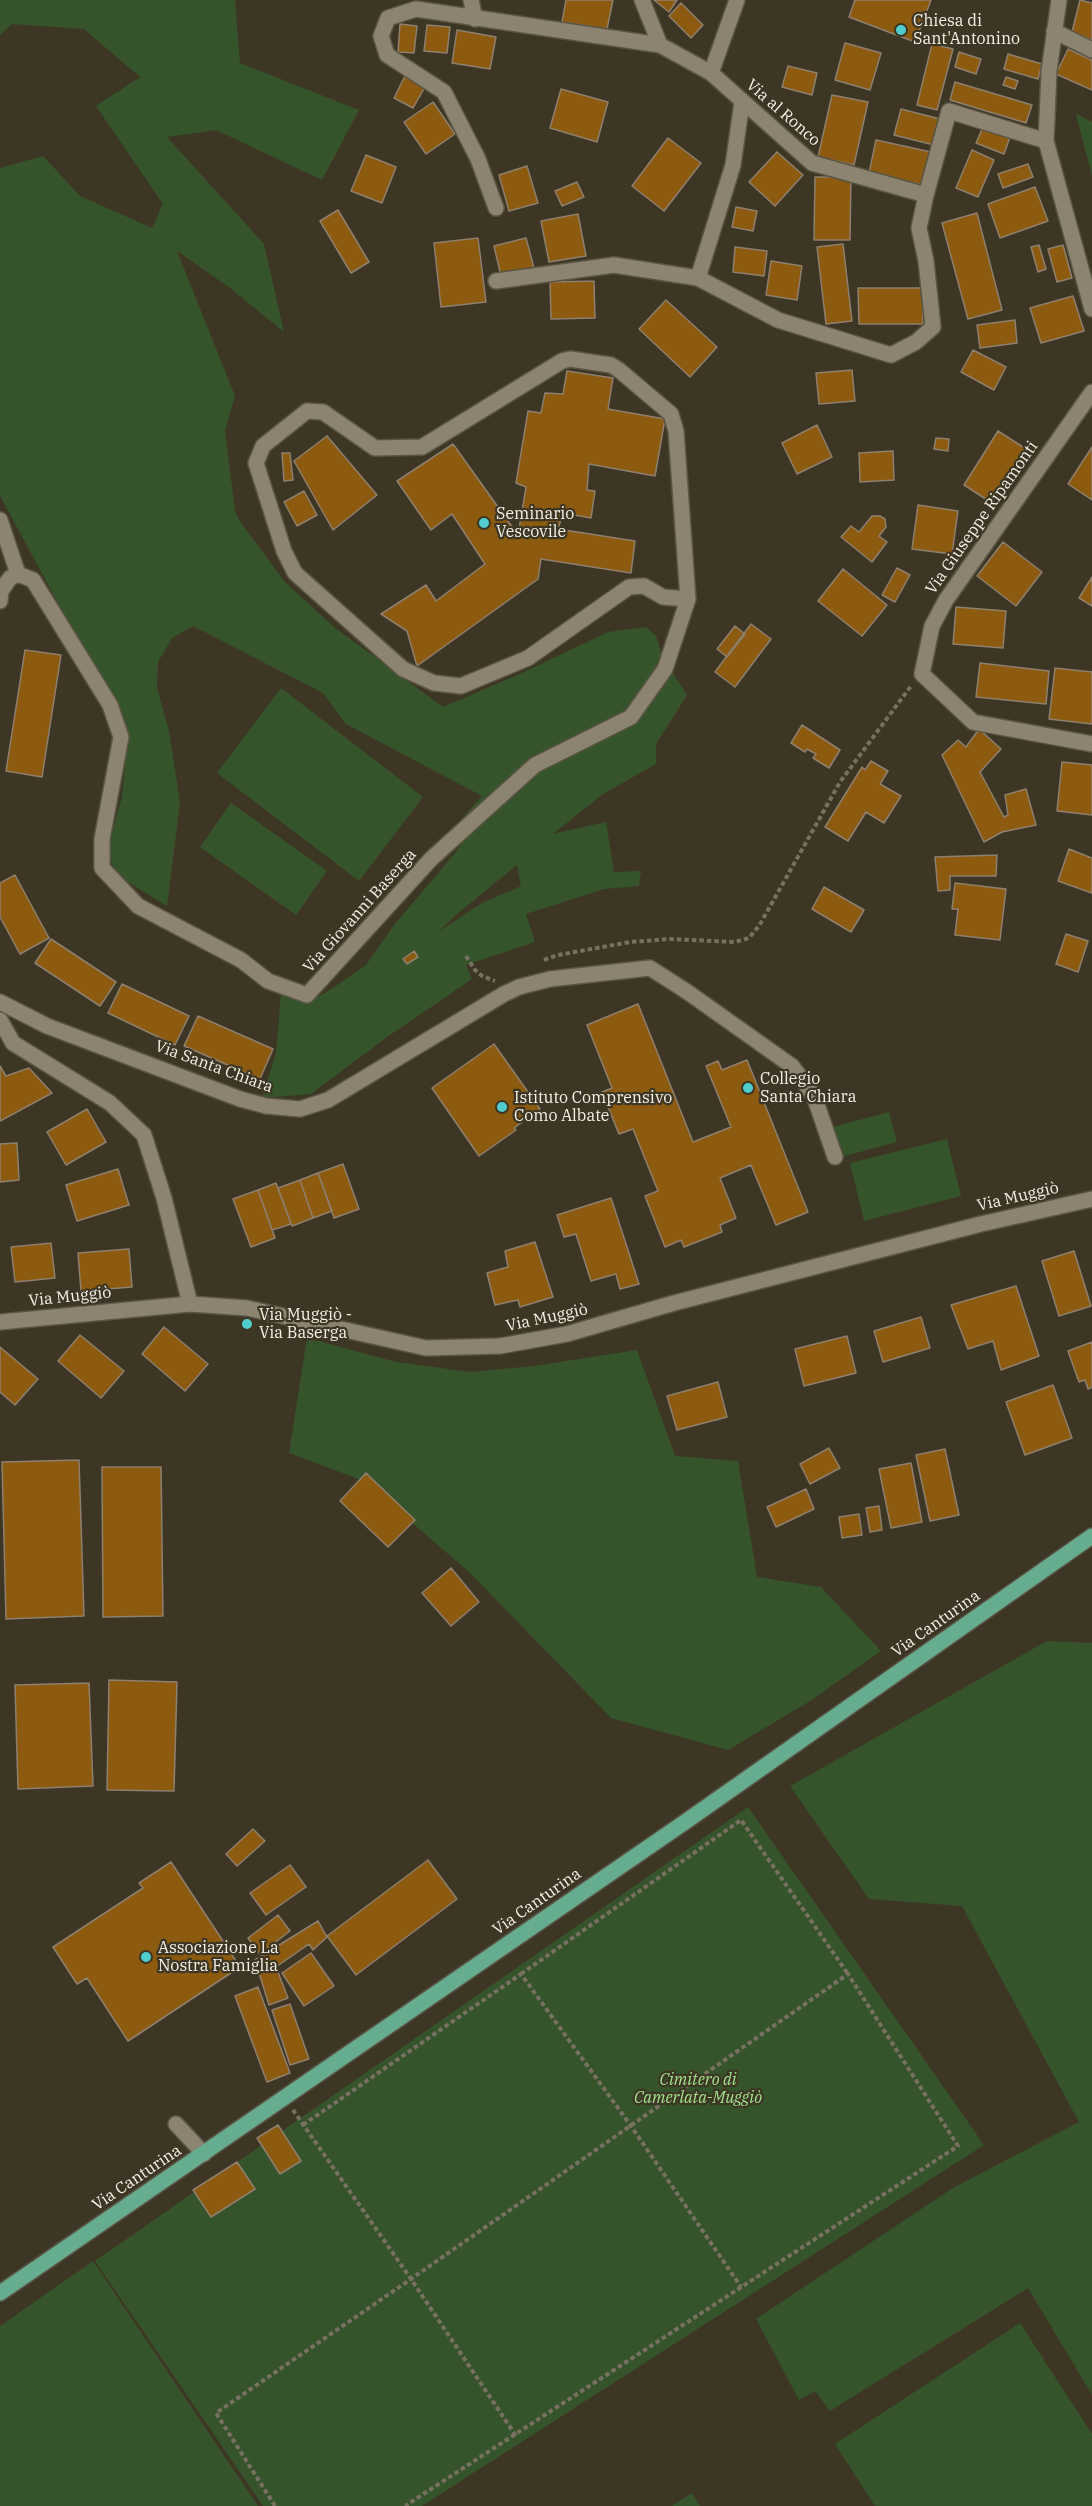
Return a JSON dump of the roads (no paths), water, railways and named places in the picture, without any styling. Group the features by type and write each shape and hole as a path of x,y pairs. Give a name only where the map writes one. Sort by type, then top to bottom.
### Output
{"main road":[{"name":"Via Canturina","path":"0,2294 686,1822 1092,1536"}],"street":[{"path":"471,0 475,19"},
{"path":"642,0 660,45"},
{"path":"711,73 737,0"},
{"path":"1059,0 1047,103 1046,141 1092,309"},
{"name":"Via al Ronco","path":"496,208 478,159 444,92 387,55 381,36 388,18 416,9 660,45 711,73 812,163 926,195"},
{"path":"1054,31 1092,50"},
{"path":"699,278 733,165 742,102"},
{"path":"496,281 614,265 699,278 778,320 891,355 916,342 933,327 926,261 919,228 949,111 1046,141"},
{"name":"Via Giovanni Baserga","path":"18,574 33,580 110,705 121,737 102,838 102,868 138,906 241,960 268,981 307,995 431,860 535,765 631,717 666,669 688,599 676,431 671,414 619,370 611,365 570,359 561,361 422,447 375,448 323,412 307,411 263,446 256,463 284,551 295,573 403,669 434,683 462,686 528,658 629,587 644,586 663,597 688,599"},
{"name":"Via Giuseppe Ripamonti","path":"1092,392 946,600 932,626 916,674 973,722 1092,744"},
{"path":"0,520 18,574 10,578 1,591 0,601"},
{"name":"Via Santa Chiara","path":"0,1002 47,1026 240,1099 267,1106 300,1109 328,1100 504,994 538,981 650,968 792,1066 814,1095 835,1157"},
{"path":"0,1020 13,1043 110,1103 144,1135 165,1198 190,1304"},
{"name":"Via Muggiò","path":"0,1322 190,1304 248,1308 426,1348 500,1346 567,1334 765,1279 981,1224 1092,1199"},
{"path":"176,2124 204,2154"}],"place":[{"name":"Chiesa di Sant'Antonino","path":"901,30"},
{"name":"Seminario Vescovile","path":"484,523"},
{"name":"Collegio Santa Chiara","path":"748,1088"},
{"name":"Istituto Comprensivo Como Albate","path":"502,1107"},
{"name":"Via Muggiò - Via Baserga","path":"247,1324"},
{"name":"Associazione La Nostra Famiglia","path":"146,1957"}],"park label":[{"name":"Cimitero di Camerlata-Muggiò","path":"698,2089"}]}
